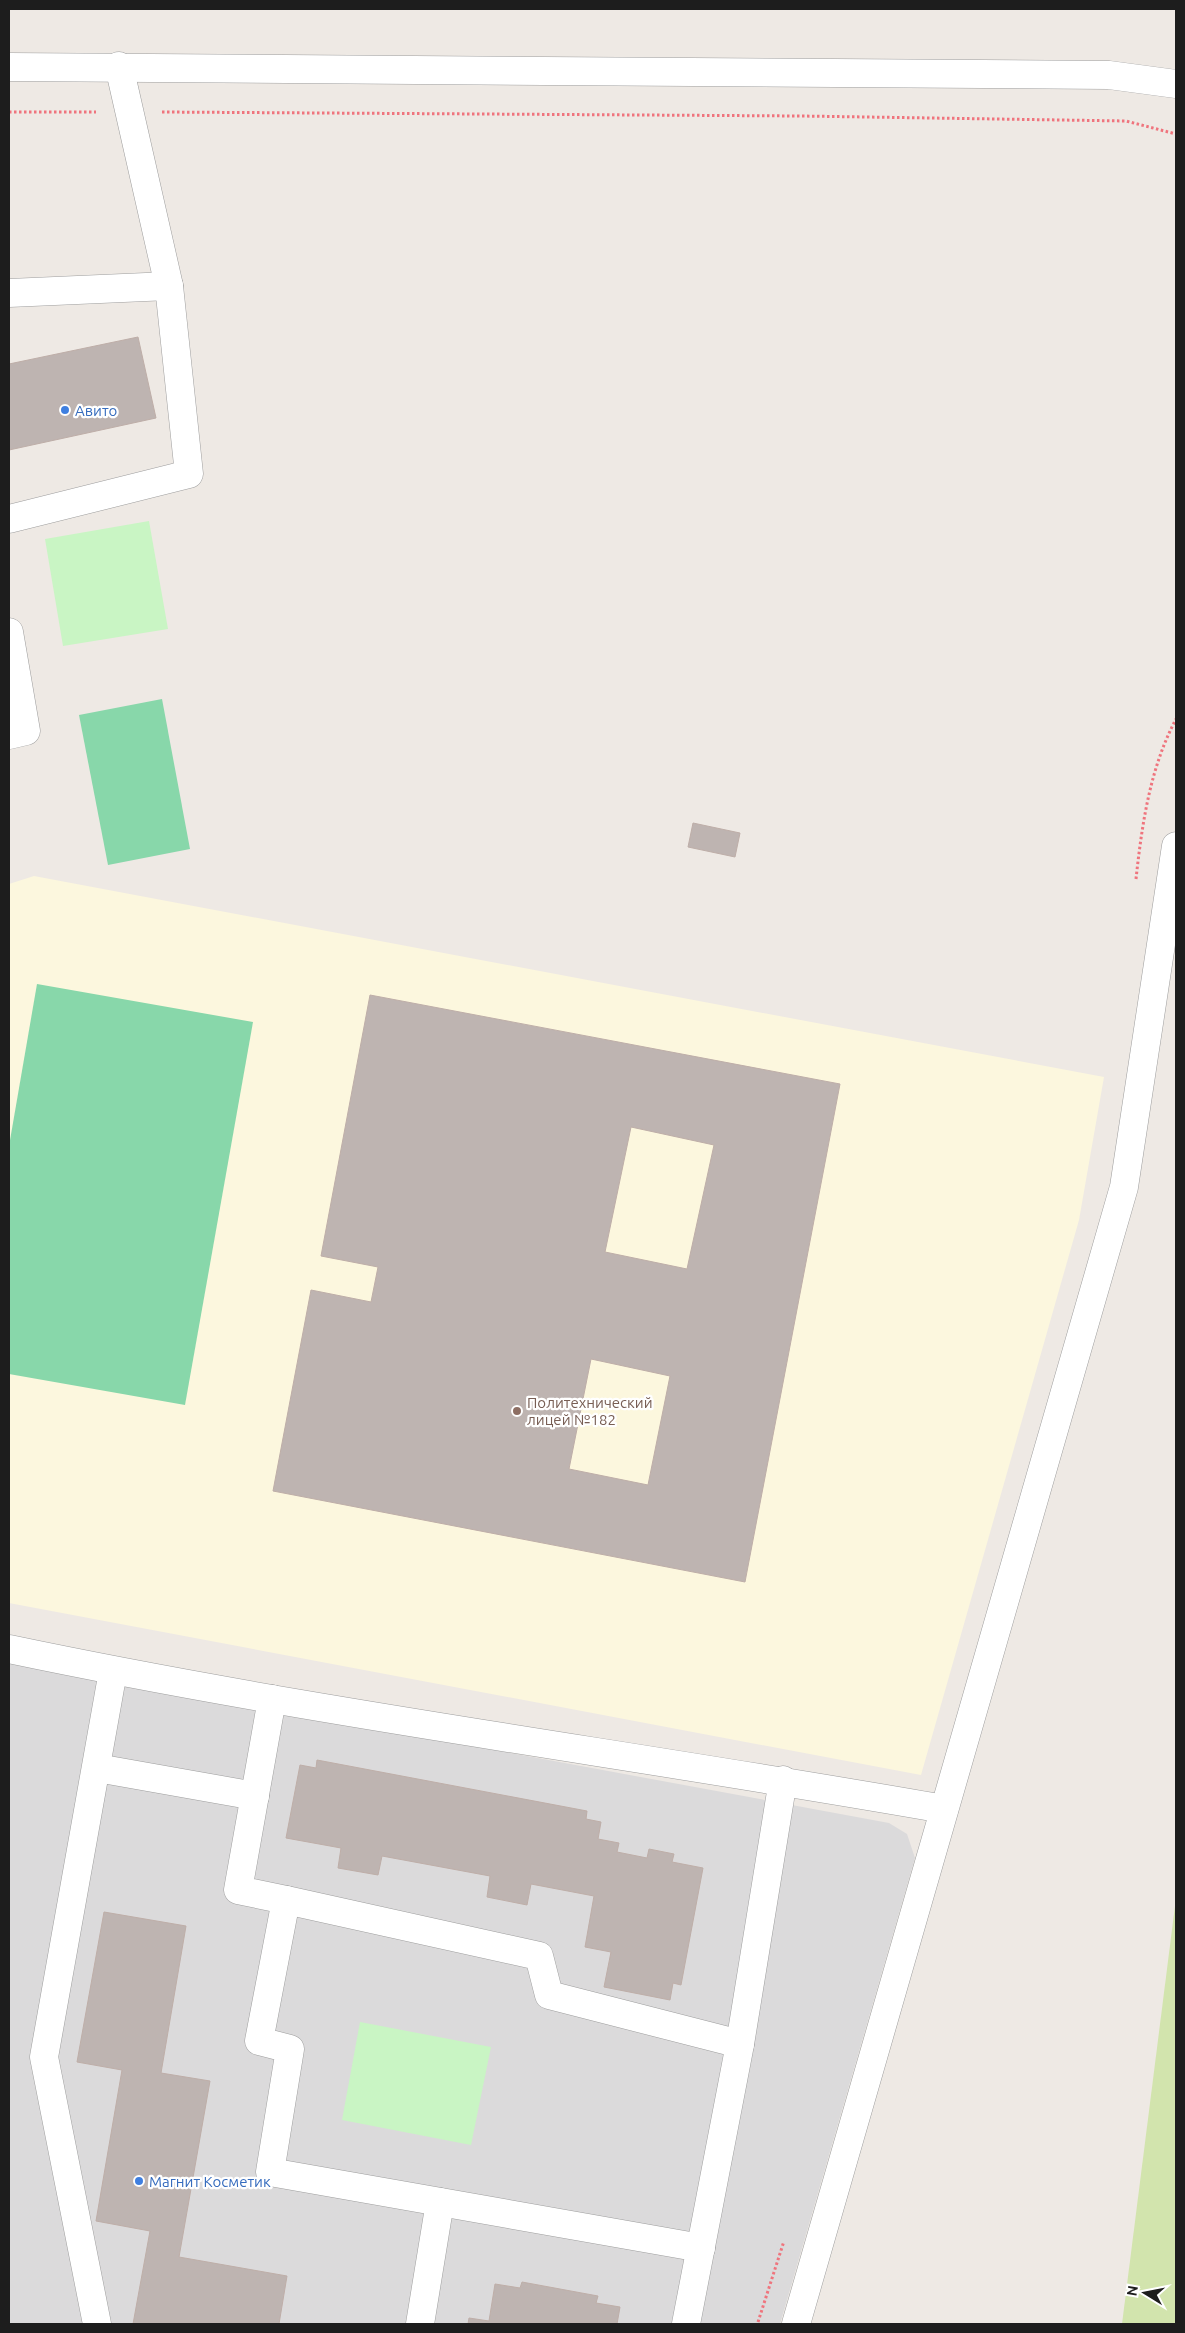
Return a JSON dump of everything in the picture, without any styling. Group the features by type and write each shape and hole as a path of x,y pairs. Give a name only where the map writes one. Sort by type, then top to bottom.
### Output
{"street":[{"path":"9,67 120,66 1109,75 1176,84"},
{"path":"9,519 189,474 170,286 120,66"},
{"path":"9,293 170,286"},
{"path":"9,632 26,732 9,735"},
{"path":"796,2324 1124,1187 1176,846"},
{"path":"9,1649 113,1671 272,1699 783,1780 944,1809"},
{"path":"97,2324 44,2057 113,1671"},
{"path":"272,1699 238,1890 539,1956 549,1995 740,2044"},
{"path":"96,1768 255,1796"},
{"path":"686,2324 740,2044 783,1780"},
{"path":"286,1900 258,2041 290,2049 270,2172 701,2248"},
{"path":"420,2324 440,2202"}],"path":[{"path":"9,112 801,116 1126,121 1176,134"},
{"path":"1135,882 1148,798 1164,741 1176,719"},
{"path":"758,2322 786,2231"}],"shaded area":[{"name":"Политехнический лицей №182","path":"34,876 1104,1077 1079,1220 921,1775 9,1603 9,884"},
{"path":"9,1660 889,1823 907,1834 915,1858 780,2324 9,2324"}],"green space":[{"path":"149,521 168,629 63,646 45,539"},
{"path":"162,699 190,849 108,865 79,715"},
{"path":"37,984 253,1022 185,1405 9,1374 9,1146"},
{"path":"1176,1898 1176,2324 1122,2324"},
{"path":"360,2022 491,2047 471,2145 342,2120"}],"building":[{"path":"138,337 156,418 9,450 9,364"},
{"path":"693,823 740,833 735,857 688,847"},
{"path":"370,995 840,1084 745,1582 273,1491 311,1290 371,1302 378,1267 321,1256","holes":["631,1127 714,1145 687,1269 605,1252","591,1359 670,1376 648,1485 569,1469"]},
{"path":"317,1760 587,1811 586,1819 601,1822 598,1839 619,1843 617,1852 647,1858 649,1849 674,1854 672,1862 703,1868 681,1985 673,1983 670,2000 604,1987 611,1952 585,1947 594,1896 531,1884 527,1905 487,1897 490,1876 382,1856 378,1875 338,1868 341,1848 286,1838 300,1765 316,1768"},
{"path":"104,1912 186,1926 161,2073 210,2081 179,2257 287,2276 279,2324 133,2324 150,2231 96,2221 122,2070 77,2062"},
{"path":"522,2282 598,2296 596,2303 620,2307 617,2324 468,2324 469,2318 489,2321 495,2284 520,2288"}],"place":[{"name":"Авито","path":"65,410"},
{"name":"Политехнический лицей №182","path":"517,1411"},
{"name":"Магнит Косметик","path":"139,2181"}]}
